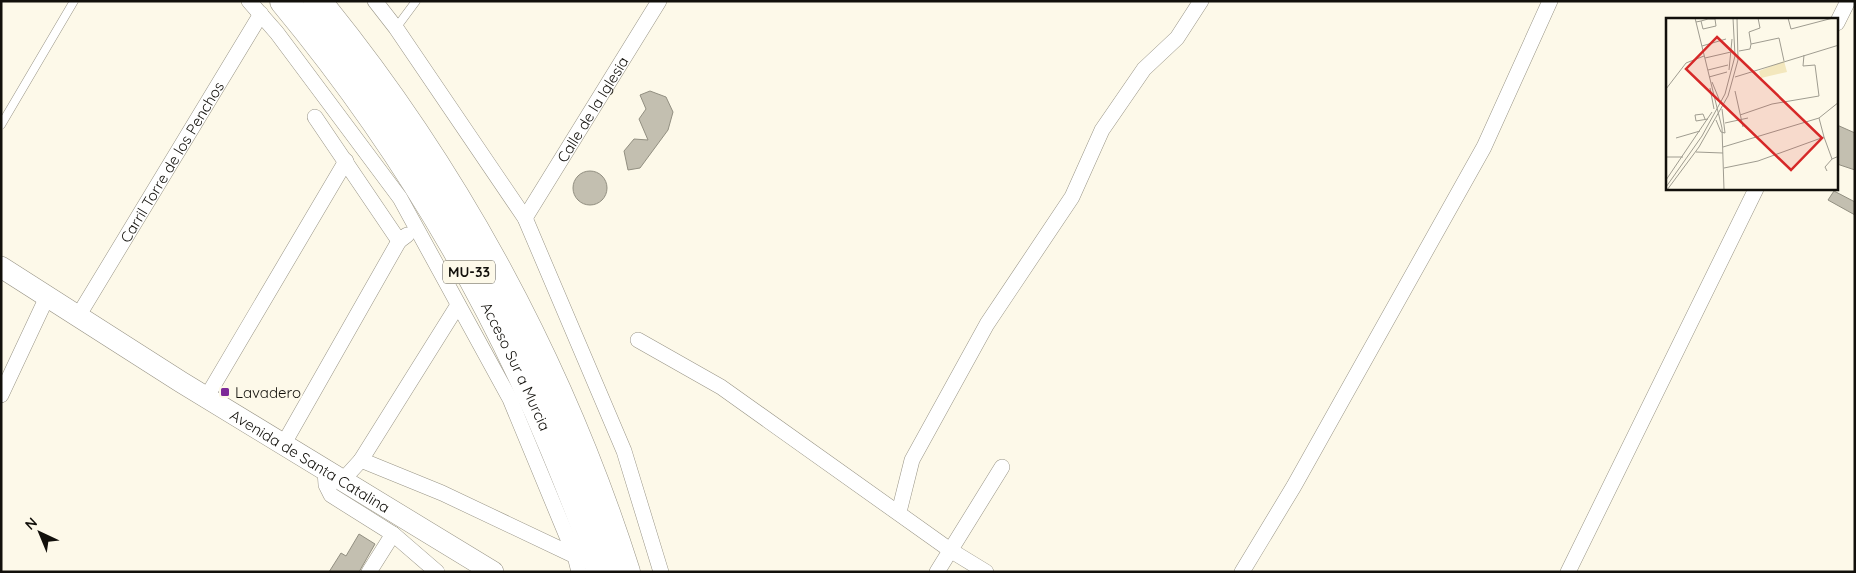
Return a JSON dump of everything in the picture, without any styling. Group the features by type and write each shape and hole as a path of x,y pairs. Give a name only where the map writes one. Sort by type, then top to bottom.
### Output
{"highway":[{"name":"Acceso Sur a Murcia","path":"317,1 361,57 442,175 493,260 566,411 585,455 626,572"},
{"name":"Acceso Sur a Murcia","path":"273,8 338,68 422,191 469,271 523,376 583,518 601,572"}],"main road":[{"name":"Avenida de Santa Catalina","path":"1,267 206,398 493,572"}],"street":[{"path":"250,1 273,8 416,229 510,399 575,556 579,572"},
{"path":"375,1 396,28 525,218 624,452 661,572"},
{"name":"Calle de la Iglesia","path":"525,218 659,1"},
{"path":"899,512 912,460 987,324 1072,197 1102,130 1144,69 1177,38 1201,1"},
{"path":"1242,572 1294,486 1484,146 1550,1"},
{"path":"1838,21 1848,1"},
{"name":"Carril Torre de los Penchos","path":"83,308 273,8"},
{"path":"315,117 400,240"},
{"path":"206,398 346,161"},
{"path":"361,184 380,171"},
{"path":"1568,572 1756,190"},
{"path":"283,445 400,240 416,229"},
{"path":"1,395 47,297"},
{"path":"437,572 393,534 331,495 326,485 333,476 361,460 458,305"},
{"path":"638,340 720,387 899,512 950,550 986,572"},
{"path":"361,460 442,492 575,556"},
{"path":"937,572 1002,467"},
{"path":"369,572 393,534"}],"lane":[{"path":"1,125 74,1"},
{"path":"396,28 416,1"}],"building":[{"path":"650,91 666,97 673,112 668,130 640,168 628,170 624,151 634,139 648,140 639,119 646,109 640,95"},
{"path":"1838,125 1855,133 1855,170 1838,164"},
{"path":"590,171 597,172 602,176 606,181 606,195 602,200 597,204 590,205 583,204 578,200 574,195 573,188 574,181 578,176 583,172"},
{"path":"1834,191 1855,202 1855,215 1828,200"},
{"path":"359,534 375,544 359,572 329,572 341,553 346,556"}],"place":[{"name":"Lavadero","path":"225,392"}]}
